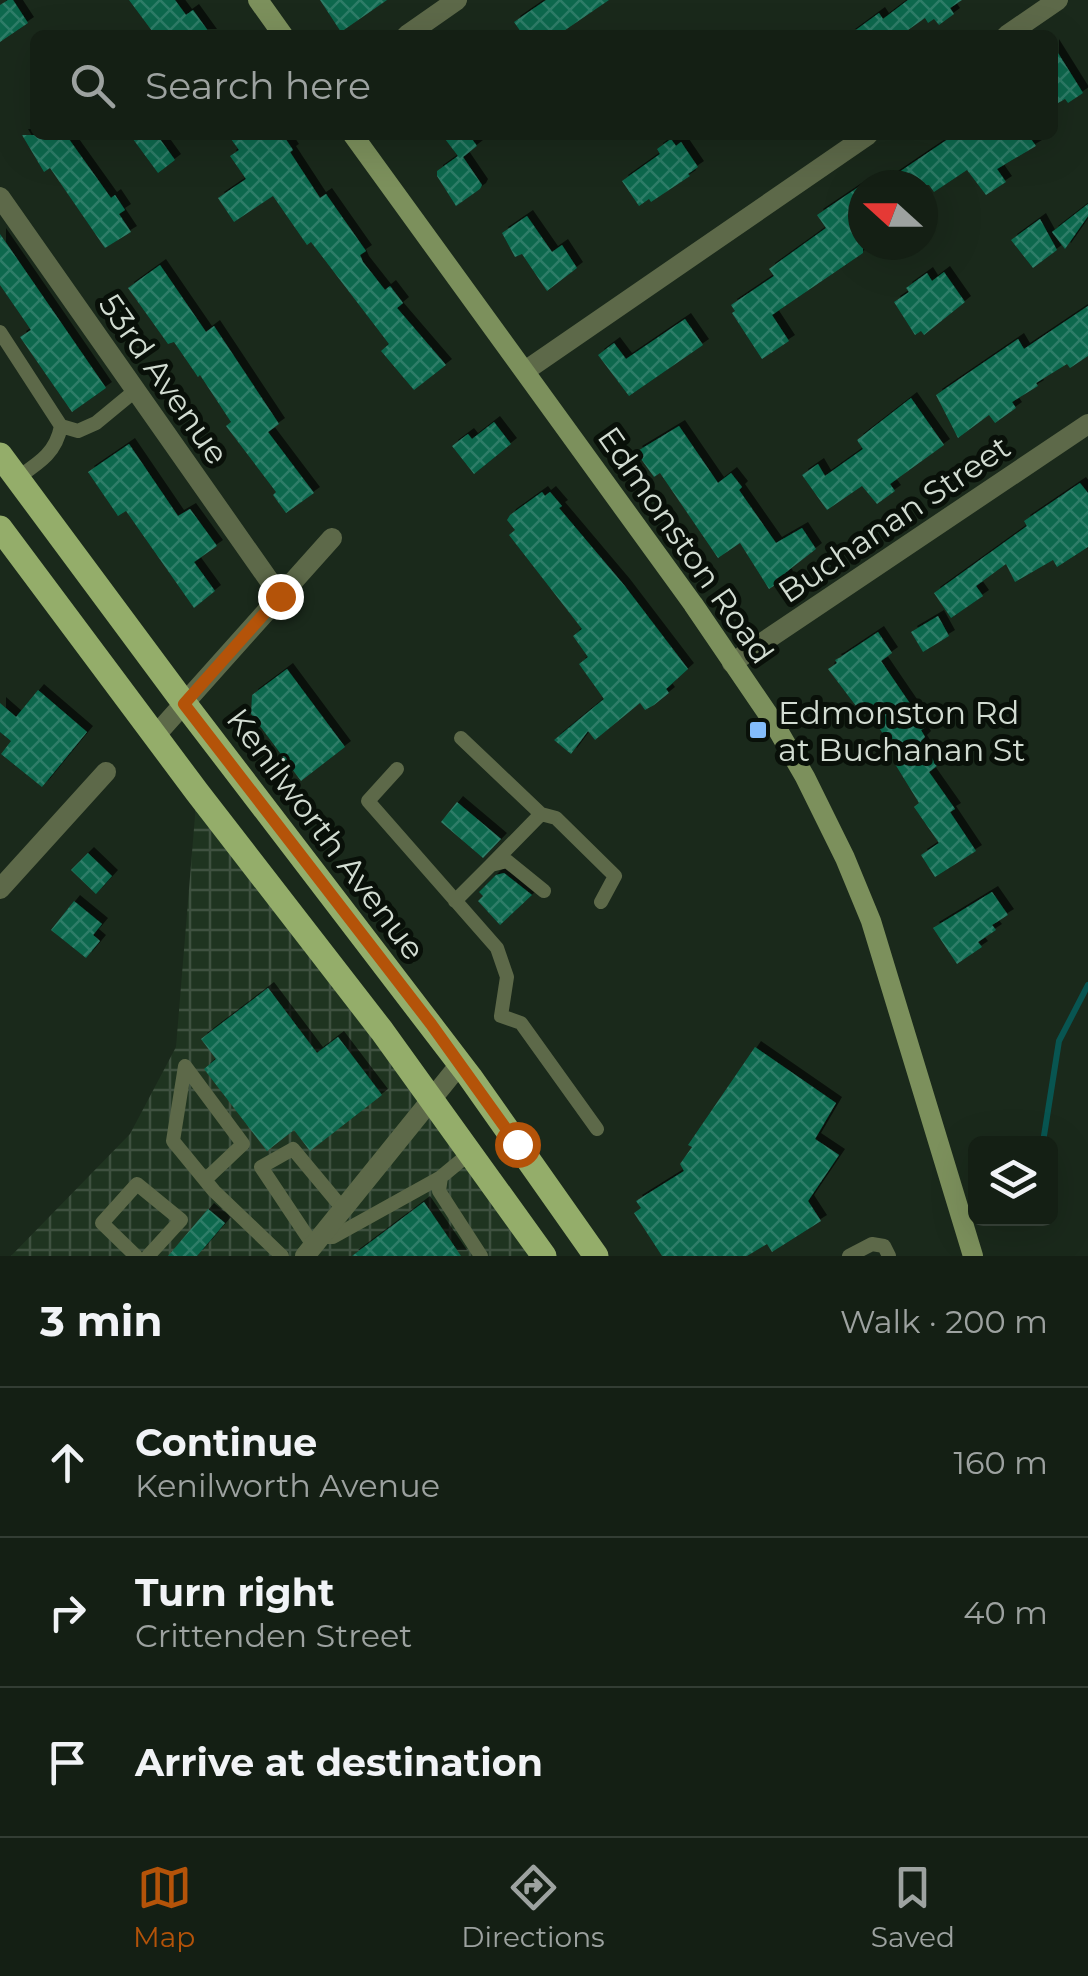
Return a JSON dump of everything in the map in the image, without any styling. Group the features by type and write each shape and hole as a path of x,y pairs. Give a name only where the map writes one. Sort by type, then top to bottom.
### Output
{"main road":[{"name":"Kenilworth Avenue","path":"0,454 184,704 460,1064 596,1256"},
{"path":"0,528 313,940 544,1256"}],"street":[{"path":"258,0 279,30"},
{"path":"419,30 457,0"},
{"path":"1015,30 1058,0"},
{"name":"Edmonston Road","path":"357,140 732,662 805,777 871,921 974,1256"},
{"path":"524,372 861,140"},
{"name":"53rd Avenue","path":"0,197 280,596"},
{"name":"Buchanan Street","path":"732,662 1088,424"},
{"path":"155,736 332,538"},
{"path":"0,889 106,772"},
{"path":"313,1246 460,1064"}],"lane":[{"path":"0,332 61,426 78,431 96,423 136,390"},
{"path":"18,478 49,456 61,426"},
{"path":"461,738 541,814 556,818 615,876 601,902"},
{"path":"397,769 368,800 497,948 507,977 502,1016 521,1023 597,1128"},
{"path":"456,900 541,814"},
{"path":"491,865 507,861 544,892"},
{"path":"205,1180 243,1144 185,1066 173,1141 205,1180 282,1256"},
{"path":"343,1209 294,1150 261,1167 313,1246 441,1177 470,1154"},
{"path":"441,1177 439,1192 481,1256"},
{"path":"136,1256 102,1223 137,1184 182,1220 148,1256"},
{"path":"849,1256 872,1244 884,1246 889,1256"}],"shaded area":[{"path":"197,792 544,1256 11,1256 130,1134 176,1047"}],"building":[{"path":"13,0 28,23 0,42 0,5"},
{"path":"129,0 175,0 186,15 193,10 207,30 151,30"},
{"path":"320,0 387,0 344,30 340,30"},
{"path":"546,0 609,0 565,30 520,30 514,22"},
{"path":"908,0 962,0 950,8 954,14 939,25 934,19 928,23 925,18 908,30 856,30 879,13 883,19"},
{"path":"1058,53 1083,93 1068,103 1065,99 1058,103"},
{"path":"22,135 30,135 30,140 70,140 111,198 115,195 125,210 119,214 131,232 105,248 50,168 44,172"},
{"path":"134,140 161,140 175,160 158,173"},
{"path":"232,140 286,140 320,198 326,194 366,251 360,255 363,262 385,290 390,286 403,303 397,308 446,365 414,390 381,351 389,344 311,242 307,245 273,196 234,222 218,198 246,179 230,156 239,150"},
{"path":"446,140 473,140 477,146 463,157 482,185 456,206 437,171 458,156"},
{"path":"670,140 676,146 681,142 698,167 651,202 649,199 639,206 622,181 660,154 657,149"},
{"path":"947,140 1032,140 1036,146 997,169 1006,182 986,195 967,170 938,189 938,170 902,170"},
{"path":"848,194 848,260 853,260 772,315 789,341 762,359 732,313 735,311 731,305 774,276 769,269 826,228 817,215"},
{"path":"1088,204 1088,216 1065,249 1052,232"},
{"path":"527,216 552,252 562,245 577,268 547,291 522,254 515,257 502,233"},
{"path":"1040,219 1057,250 1033,268 1011,240"},
{"path":"0,234 106,388 72,412 20,337 31,330 0,285"},
{"path":"160,265 206,332 214,326 279,424 268,432 314,493 286,513 273,495 276,492 226,426 231,422 200,375 174,342 168,344 128,288"},
{"path":"944,272 965,302 924,335 921,331 915,335 894,302 927,273 932,281"},
{"path":"1088,306 1088,356 1036,383 1038,386 1012,402 1016,408 995,423 989,415 958,438 936,395 1018,339 1024,349"},
{"path":"685,319 703,345 629,396 598,355 614,343 626,359"},
{"path":"911,398 944,445 890,484 895,491 877,504 862,486 827,510 802,475 818,464 825,476 863,449 857,440"},
{"path":"494,422 511,444 474,474 452,446 468,434 472,439"},
{"path":"679,426 718,483 731,473 776,543 802,528 816,549 769,589 740,543 718,558 660,473 654,477 636,452"},
{"path":"129,444 178,516 190,509 217,546 194,562 215,591 194,608 126,511 118,516 88,472"},
{"path":"1080,483 1088,493 1088,547 1057,567 1053,560 1015,582 1006,564 976,586 983,596 951,618 934,593 1027,526 1024,521"},
{"path":"542,492 545,496 550,492 562,506 559,508 688,669 654,705 645,710 640,703 595,740 588,731 571,754 554,740 604,699 579,664 588,657 573,636 582,629 509,535 515,530 507,520 510,515"},
{"path":"938,616 949,636 923,652 911,632"},
{"path":"878,632 892,653 881,661 926,727 921,730 925,737 921,741 937,766 929,772 955,809 950,812 976,851 935,877 921,855 939,843 914,807 919,803 895,764 901,760 866,709 856,706 828,669 837,663 835,660"},
{"path":"287,669 345,747 301,781 251,714 252,695"},
{"path":"38,690 87,732 42,787 1,754 11,741 0,732 0,703 16,717"},
{"path":"457,802 501,839 483,858 441,822"},
{"path":"88,853 112,876 96,894 71,870"},
{"path":"504,873 532,895 500,925 478,901 483,896 479,892 496,875"},
{"path":"992,892 1008,915 992,925 996,930 978,942 982,947 957,964 933,928"},
{"path":"74,901 102,924 93,935 100,941 86,958 51,930"},
{"path":"268,988 317,1053 338,1037 382,1095 310,1151 294,1130 267,1151 204,1069 216,1059 201,1039"},
{"path":"755,1047 836,1103 815,1139 839,1155 808,1201 821,1221 772,1252 767,1244 747,1256 662,1256 634,1213 641,1208 636,1201 684,1171 680,1164 692,1147 688,1145"},
{"path":"424,1202 461,1256 352,1256"},
{"path":"208,1209 225,1223 197,1256 168,1256"}],"waterway":[{"path":"1044,1136 1059,1041 1088,985"}],"place":[{"name":"Edmonston Rd at Buchanan St","path":"758,730"}],"route":[{"path":"280,596 184,704 431,1024 517,1144"}]}
